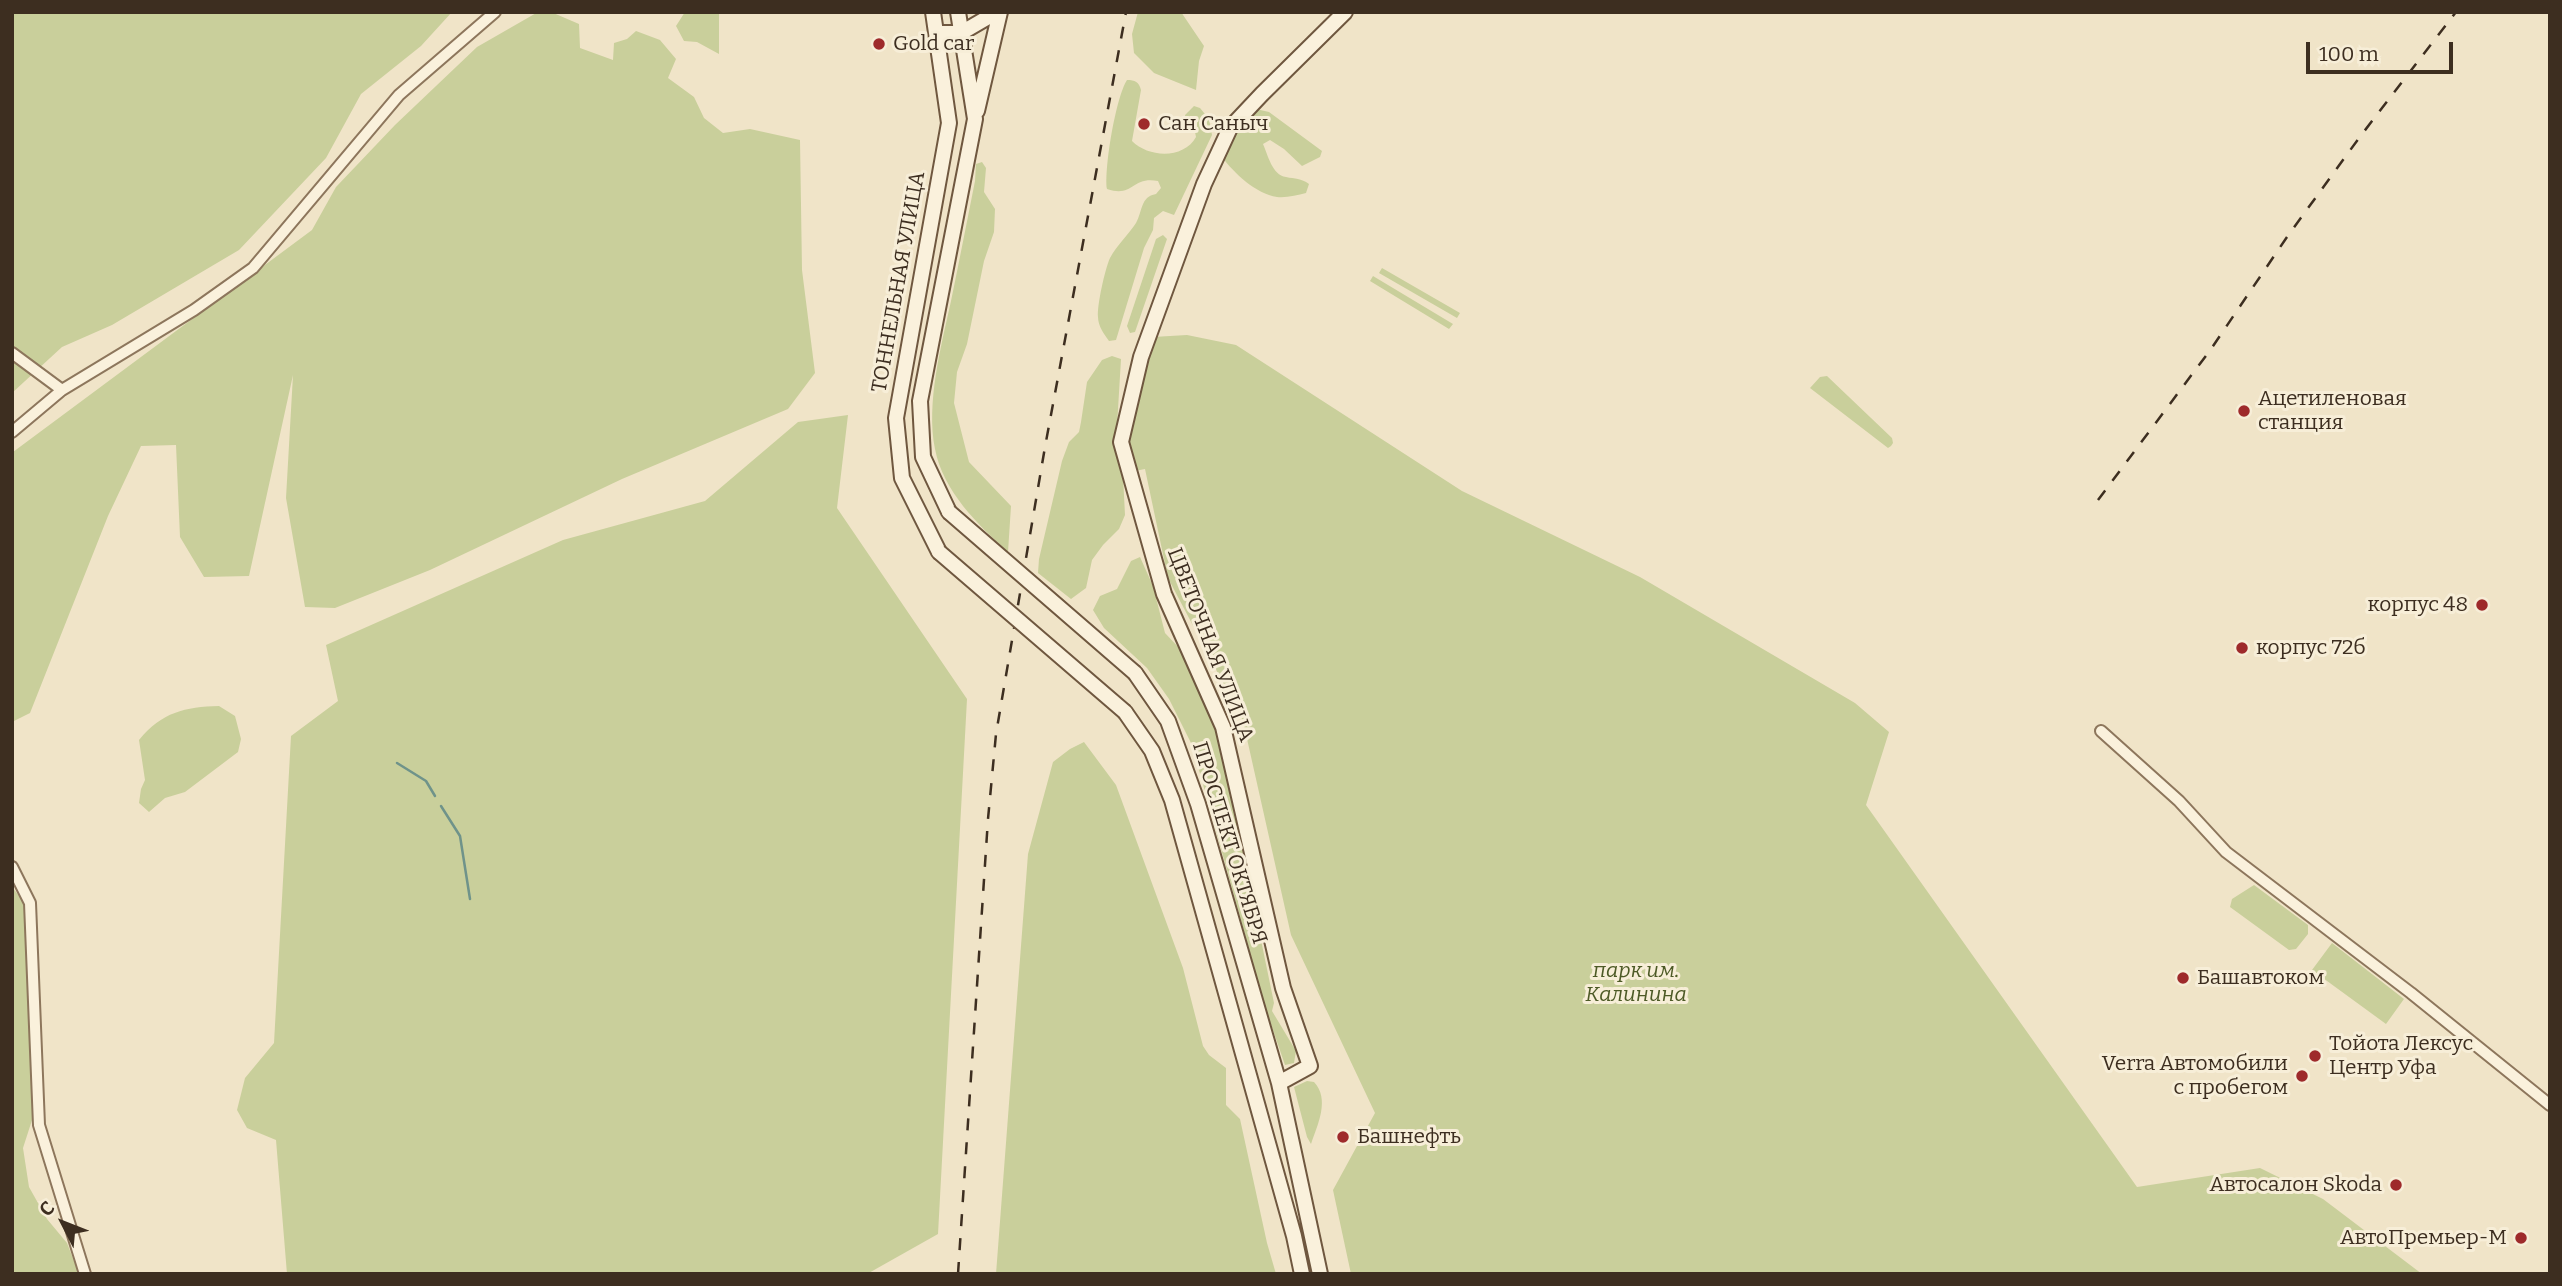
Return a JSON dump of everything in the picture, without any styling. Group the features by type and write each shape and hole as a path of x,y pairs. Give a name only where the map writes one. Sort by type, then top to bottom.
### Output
{"main road":[{"name":"ТОННЕЛЬНАЯ УЛИЦА","path":"933,12 949,123 896,418 902,478 939,552"},
{"name":"ТОННЕЛЬНАЯ УЛИЦА","path":"949,512 923,457 920,401 975,119 958,12"},
{"path":"936,33 961,33 999,12"},
{"path":"975,119 999,12"},
{"name":"ЦВЕТОЧНАЯ УЛИЦА","path":"1279,1083 1310,1066 1283,988 1223,727 1164,594 1121,442 1141,357 1204,184 1230,128 1345,12"},
{"name":"ПРОСПЕКТ ОКТЯБРЯ","path":"949,512 1135,673 1168,721 1194,792 1279,1083 1320,1274"},
{"name":"ПРОСПЕКТ ОКТЯБРЯ","path":"939,552 1125,712 1152,751 1172,800 1294,1236 1302,1274"}],"street":[{"path":"12,432 62,390 194,310 253,268 399,95 495,12"},
{"path":"12,353 62,390"},
{"path":"2101,731 2179,801 2226,852 2411,993 2550,1105"},
{"path":"12,867 30,903 39,1125 85,1274"}],"green space":[{"path":"12,12 452,12 421,46 361,94 326,158 239,250 112,325 62,347 12,393"},
{"path":"538,12 551,12 579,24 580,48 613,60 614,43 627,39 636,31 660,40 676,59 668,78 694,97 704,118 723,133 750,129 800,140 802,270 815,373 788,409 622,479 430,570 335,608 305,607 286,498 293,375 249,576 204,577 180,537 176,445 141,446 108,516 30,713 12,722 13,452 312,230 336,187 395,125 477,47"},
{"path":"685,12 719,12 719,54 697,42 684,41 676,26"},
{"path":"1138,12 1181,12 1204,46 1199,61 1196,90 1154,73 1134,53 1132,34"},
{"path":"1127,80 1136,82 1141,90 1132,141 1139,147 1166,154 1191,144 1196,137 1195,132 1185,115 1194,106 1200,108 1209,119 1212,135 1174,215 1163,211 1154,218 1153,230 1144,248 1116,340 1109,341 1100,327 1098,317 1108,263 1136,223 1144,201 1161,188 1158,181 1149,180 1123,191 1107,189 1112,133"},
{"path":"1256,109 1269,112 1322,151 1320,157 1302,166 1270,140 1263,144 1277,173 1309,184 1306,193 1281,197 1261,192 1239,176 1222,157 1236,128"},
{"path":"982,162 986,168 984,192 995,209 994,232 984,261 967,344 957,372 954,403 969,462 1011,506 1008,552 974,519 954,493 939,464 933,431 933,394 939,356 975,181 976,164"},
{"path":"1163,235 1167,239 1135,332 1130,333 1127,326 1156,239"},
{"path":"1382,268 1460,313 1457,318 1379,273"},
{"path":"1373,276 1453,324 1449,329 1370,281"},
{"name":"парк им. Калинина","path":"1187,335 1236,345 1462,491 1640,577 1855,703 1889,732 1866,805 2137,1187 2260,1168 2323,1199 2422,1274 1351,1274 1333,1190 1375,1113 1291,935 1243,721 1168,578 1145,469 1135,471 1128,438 1153,337"},
{"path":"1112,356 1121,359 1116,443 1123,476 1125,515 1119,529 1092,560 1086,588 1071,599 1038,573 1039,559 1062,461 1069,442 1079,432 1087,382 1102,360"},
{"path":"1827,376 1892,438 1891,446 1888,448 1810,388 1820,377"},
{"path":"848,415 837,508 967,699 938,1234 867,1274 287,1274 276,1140 247,1128 237,1110 245,1078 274,1043 291,736 338,701 326,645 563,540 705,501 798,422"},
{"path":"1140,557 1153,586 1165,633 1181,650 1216,722 1274,1003 1272,1011 1296,1051 1294,1063 1285,1065 1266,1010 1192,745 1169,699 1147,668 1104,628 1093,610 1100,596 1117,589 1131,561"},
{"path":"219,706 235,716 241,739 238,752 185,792 165,798 149,812 139,803 145,780 139,740 165,717 185,710"},
{"path":"1084,742 1116,785 1183,968 1203,1046 1209,1055 1226,1068 1226,1105 1240,1119 1276,1274 996,1274 1028,854 1053,762"},
{"path":"2254,885 2308,925 2308,934 2296,949 2289,950 2230,907 2232,899"},
{"path":"12,887 25,903 33,1117 23,1148 29,1187 47,1219 67,1243 79,1274 15,1274 12,1267"},
{"path":"2332,943 2404,999 2386,1024 2312,970"},
{"path":"1307,1081 1314,1082 1319,1089 1322,1104 1311,1144 1294,1087"}],"waterway":[{"path":"397,763 426,781 435,796"},
{"path":"441,806 460,836 470,899"}],"railway":[{"path":"958,1274 996,734 1045,447 1126,12"},
{"path":"2098,500 2211,349 2359,138 2456,12"}],"place":[{"name":"Gold car","path":"879,44"},
{"name":"Сан Саныч","path":"1144,124"},
{"name":"Ацетиленовая станция","path":"2244,411"},
{"name":"корпус 48","path":"2482,605"},
{"name":"корпус 72б","path":"2242,648"},
{"name":"Башавтоком","path":"2183,978"},
{"name":"Тойота Лексус Центр Уфа","path":"2315,1056"},
{"name":"Verra Автомобили с пробегом","path":"2302,1076"},
{"name":"Башнефть","path":"1343,1137"},
{"name":"Автосалон Skoda","path":"2396,1185"},
{"name":"АвтоПремьер-М","path":"2521,1238"}]}
